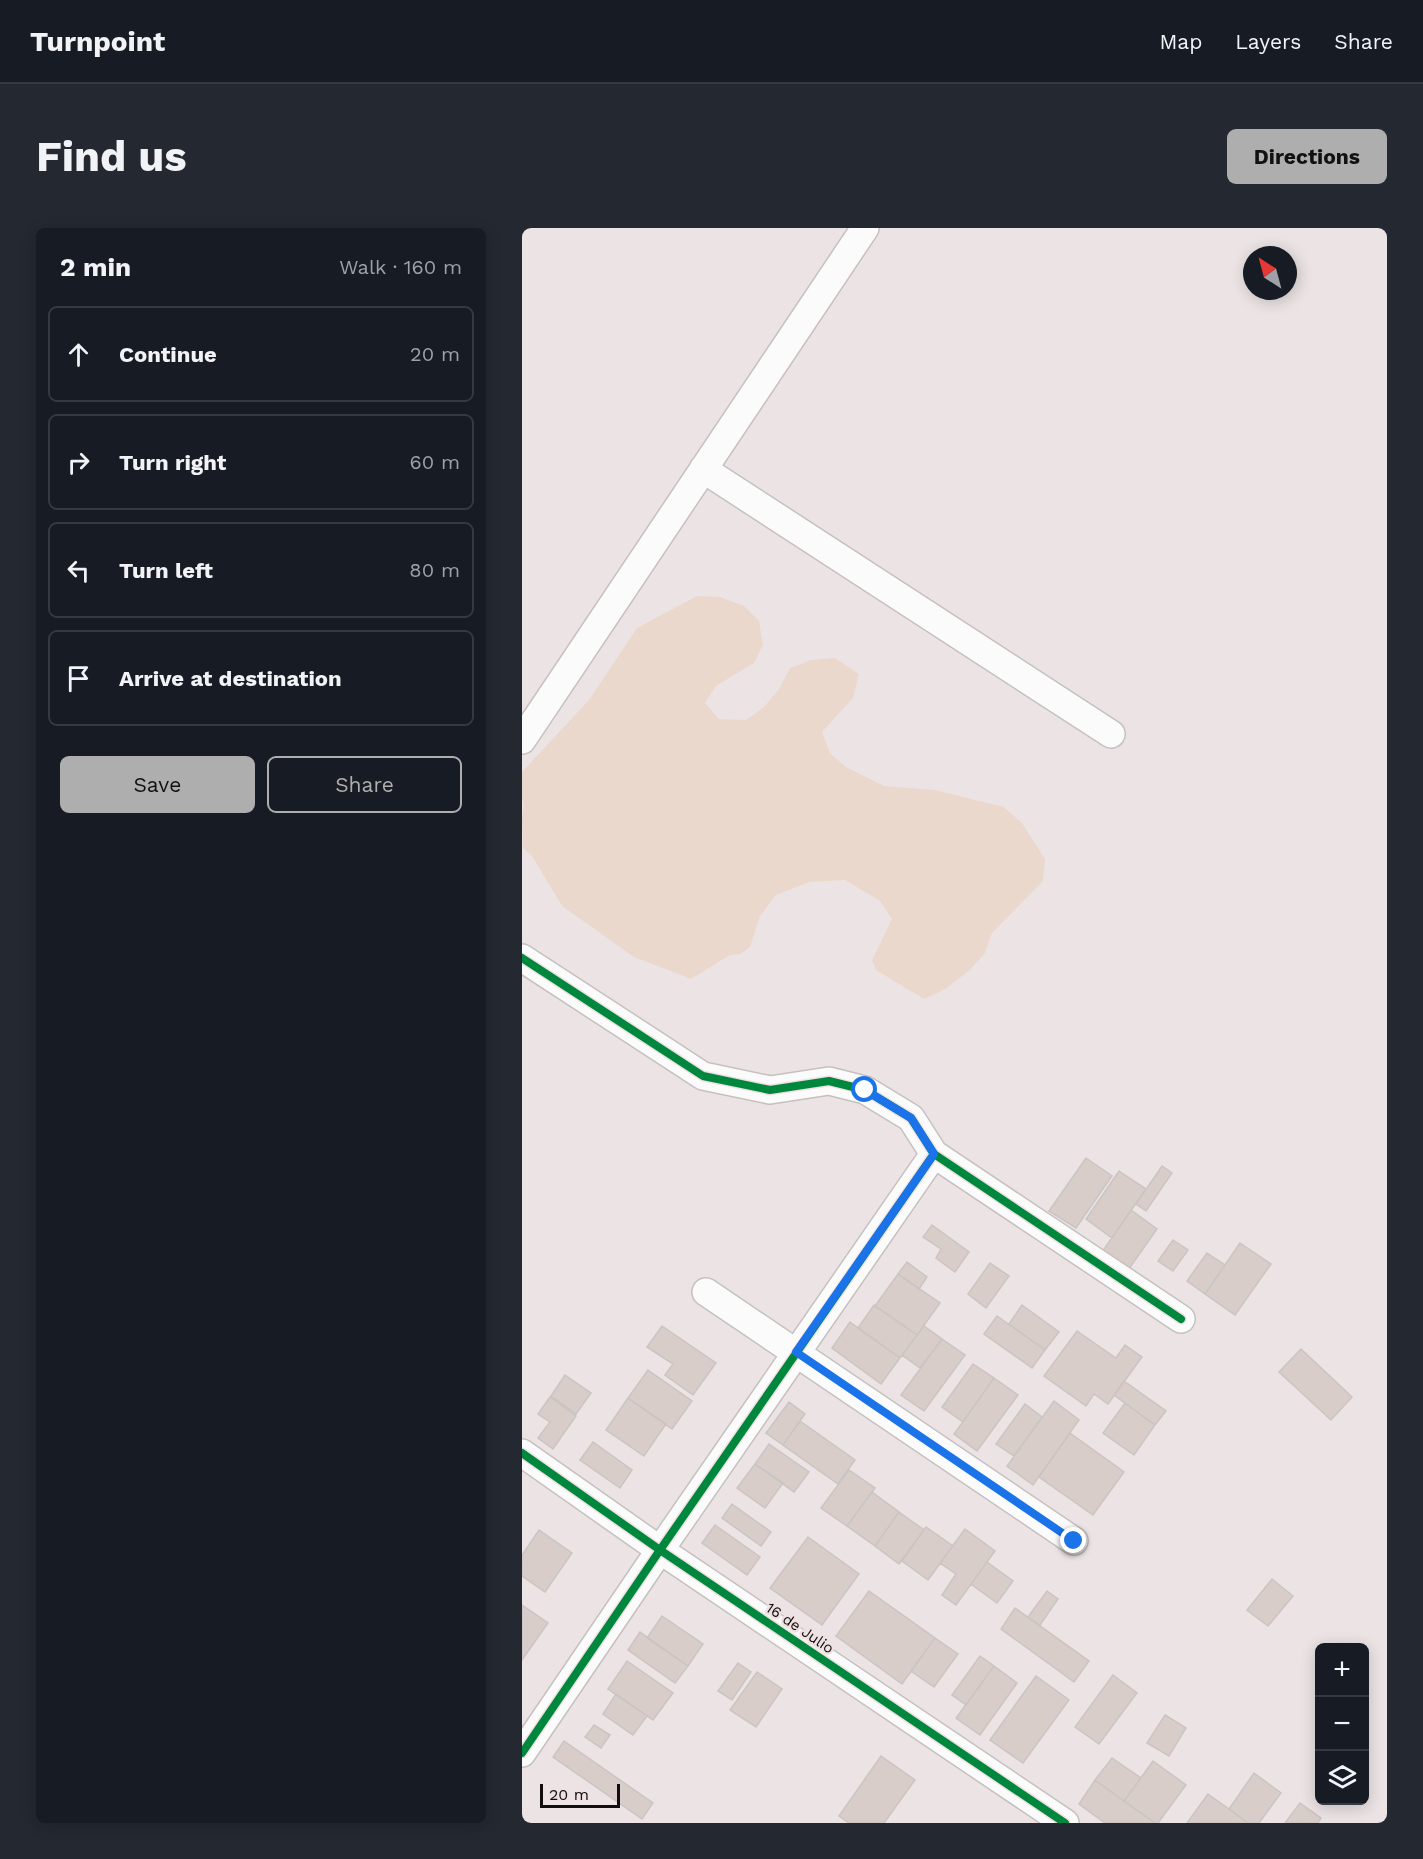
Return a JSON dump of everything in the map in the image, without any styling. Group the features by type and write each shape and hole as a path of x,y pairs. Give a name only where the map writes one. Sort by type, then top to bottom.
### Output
{"street":[{"path":"522,740 864,228"},
{"path":"703,469 1111,734"},
{"path":"522,958 703,1076 770,1090 829,1082 865,1090 911,1118 934,1154 1181,1319"},
{"path":"522,1753 934,1154"},
{"path":"706,1292 1074,1541"},
{"name":"16 de Julio","path":"522,1453 1047,1818"}],"shaded area":[{"path":"697,596 720,597 744,606 759,621 763,645 754,663 716,686 705,703 719,719 746,720 764,707 779,689 790,668 811,660 835,658 859,674 853,698 822,732 830,753 846,767 884,786 935,790 1004,807 1022,823 1045,859 1043,881 992,933 985,953 970,970 944,990 924,999 876,970 872,960 892,919 880,901 845,880 810,882 776,895 760,916 750,947 741,954 730,955 691,979 634,957 562,906 532,856 523,848 522,772 589,700 637,628"}],"building":[{"path":"1086,1158 1112,1176 1076,1228 1049,1211"},
{"path":"1162,1166 1172,1173 1146,1211 1136,1204"},
{"path":"1119,1171 1146,1189 1112,1238 1086,1219"},
{"path":"1131,1210 1157,1229 1126,1273 1100,1255"},
{"path":"932,1225 969,1252 955,1272 936,1258 941,1249 923,1237"},
{"path":"1173,1240 1188,1250 1173,1271 1158,1261"},
{"path":"1240,1243 1271,1264 1235,1315 1205,1294"},
{"path":"1207,1253 1225,1265 1205,1294 1187,1281"},
{"path":"907,1262 927,1277 919,1289 898,1274"},
{"path":"990,1263 1009,1276 986,1308 968,1294"},
{"path":"898,1274 940,1303 917,1335 875,1306"},
{"path":"874,1305 917,1335 900,1358 858,1328"},
{"path":"1022,1305 1059,1332 1045,1350 1009,1324"},
{"path":"997,1316 1045,1350 1032,1368 984,1334"},
{"path":"850,1322 900,1358 881,1384 832,1348"},
{"path":"662,1326 716,1363 693,1395 665,1375 673,1364 647,1347"},
{"path":"924,1326 942,1339 920,1368 902,1355"},
{"path":"1077,1331 1116,1358 1125,1345 1142,1357 1108,1404 1094,1394 1086,1406 1044,1376"},
{"path":"942,1339 965,1355 924,1411 901,1395"},
{"path":"1301,1349 1352,1397 1331,1420 1279,1372"},
{"path":"973,1364 994,1378 963,1422 942,1407"},
{"path":"648,1370 692,1401 672,1429 628,1398"},
{"path":"565,1375 591,1393 576,1414 551,1396"},
{"path":"994,1378 1018,1395 977,1451 954,1434"},
{"path":"1124,1381 1166,1411 1155,1425 1114,1395"},
{"path":"550,1397 576,1416 553,1449 538,1438 550,1422 538,1414"},
{"path":"628,1398 666,1424 644,1456 606,1430"},
{"path":"1054,1401 1079,1420 1033,1485 1007,1466"},
{"path":"789,1402 805,1414 783,1445 766,1433"},
{"path":"1125,1403 1155,1425 1134,1455 1103,1433"},
{"path":"1025,1404 1042,1417 1014,1456 996,1444"},
{"path":"800,1421 855,1460 838,1484 783,1445"},
{"path":"1070,1433 1124,1472 1093,1515 1039,1477"},
{"path":"593,1442 632,1470 620,1488 580,1460"},
{"path":"769,1444 809,1472 794,1492 755,1464"},
{"path":"755,1464 783,1483 765,1508 737,1488"},
{"path":"849,1470 875,1488 847,1526 821,1508"},
{"path":"872,1492 899,1512 875,1546 847,1526"},
{"path":"732,1504 771,1532 761,1546 722,1518"},
{"path":"899,1512 924,1530 899,1564 875,1546"},
{"path":"715,1525 760,1557 747,1575 702,1543"},
{"path":"926,1527 953,1546 928,1580 902,1561"},
{"path":"965,1529 995,1551 956,1605 942,1595 956,1574 940,1563"},
{"path":"539,1530 572,1553 545,1592 522,1576 522,1555"},
{"path":"808,1537 859,1574 822,1625 770,1588"},
{"path":"987,1562 1013,1581 997,1603 971,1584"},
{"path":"1272,1579 1293,1596 1268,1626 1247,1610"},
{"path":"869,1591 935,1638 902,1684 836,1636"},
{"path":"1047,1591 1058,1599 1040,1625 1028,1617"},
{"path":"522,1605 548,1623 522,1660"},
{"path":"1015,1608 1089,1661 1074,1682 1001,1629"},
{"path":"662,1616 703,1644 688,1666 647,1638"},
{"path":"640,1632 688,1666 675,1683 628,1650"},
{"path":"935,1638 958,1654 934,1687 911,1671"},
{"path":"980,1656 994,1666 966,1705 952,1695"},
{"path":"627,1661 673,1693 653,1720 608,1689"},
{"path":"738,1663 751,1672 732,1700 718,1691"},
{"path":"994,1666 1017,1683 980,1735 956,1718"},
{"path":"757,1672 782,1689 756,1727 730,1710"},
{"path":"1113,1675 1137,1693 1099,1744 1075,1727"},
{"path":"1036,1676 1069,1700 1023,1763 990,1740"},
{"path":"616,1694 647,1716 633,1735 603,1714"},
{"path":"1165,1715 1186,1728 1169,1756 1147,1743"},
{"path":"594,1725 610,1735 601,1748 585,1737"},
{"path":"564,1741 653,1803 642,1819 553,1757"},
{"path":"881,1756 915,1780 884,1823 849,1823 839,1816"},
{"path":"1112,1758 1141,1778 1124,1801 1095,1780"},
{"path":"1153,1761 1186,1785 1158,1823 1124,1801"},
{"path":"1254,1773 1281,1793 1259,1823 1248,1823 1229,1809"},
{"path":"1095,1780 1155,1823 1105,1823 1079,1804"},
{"path":"1208,1794 1229,1809 1248,1823 1187,1823"},
{"path":"1300,1803 1321,1818 1318,1823 1285,1823"}],"cycle path":[{"path":"522,958 703,1076 770,1090 829,1081 865,1090 911,1118 934,1154 1181,1319"},
{"path":"522,1753 934,1154"},
{"path":"522,1453 660,1550 1065,1823"}],"route":[{"path":"865,1090 911,1118 934,1154 796,1352 1074,1541"}]}
